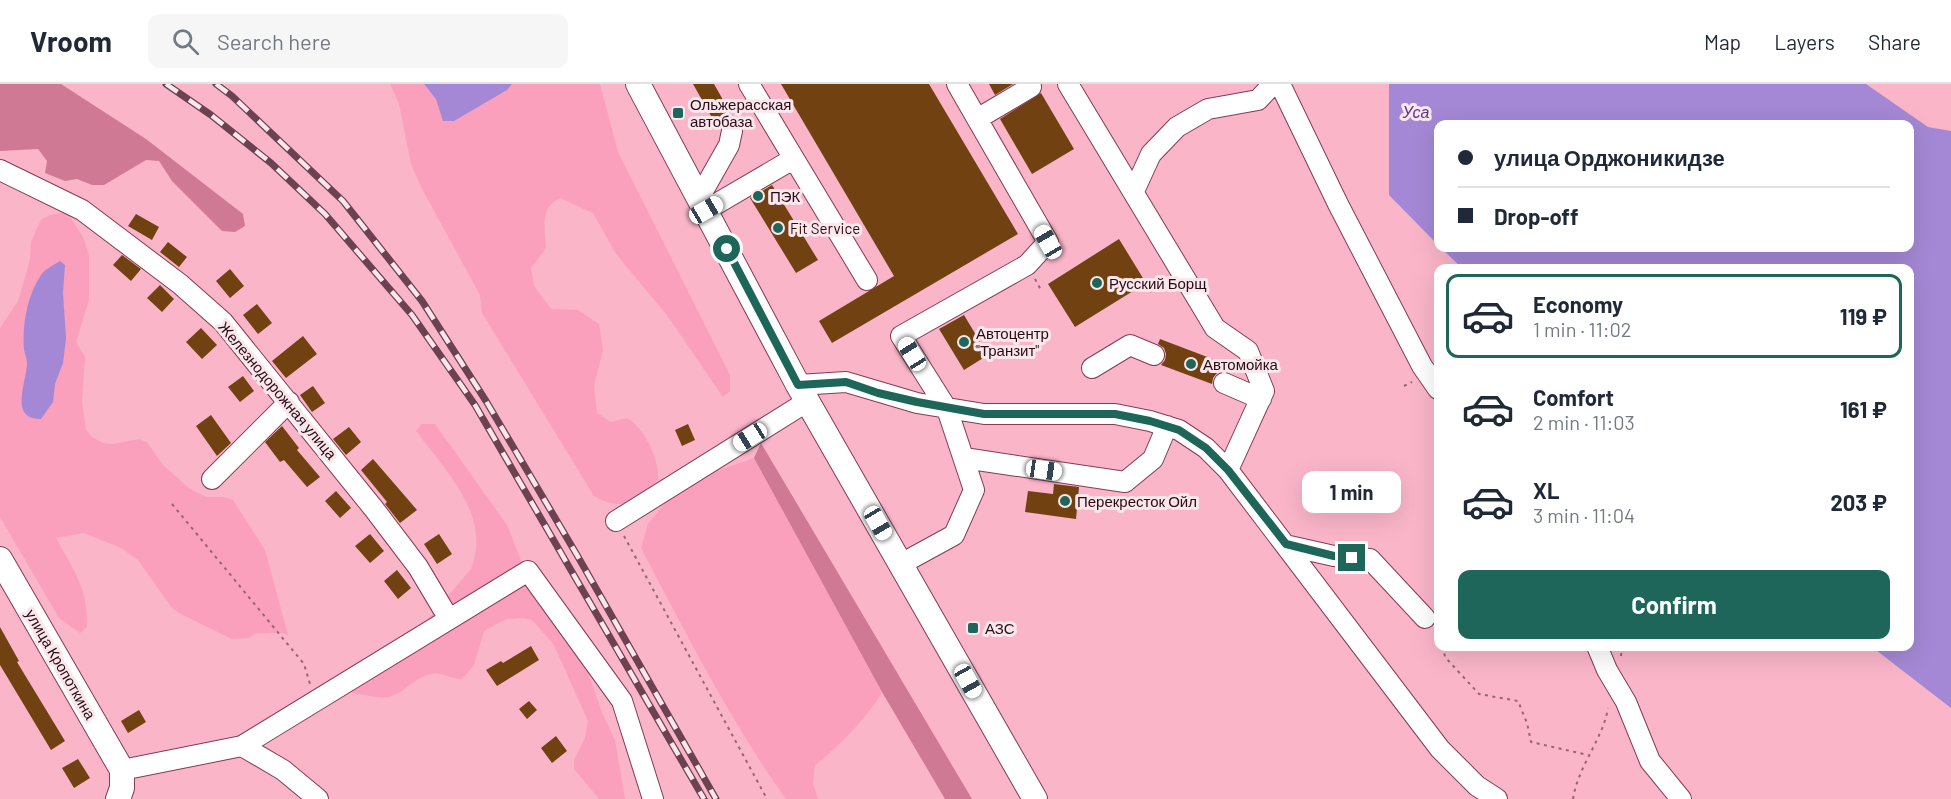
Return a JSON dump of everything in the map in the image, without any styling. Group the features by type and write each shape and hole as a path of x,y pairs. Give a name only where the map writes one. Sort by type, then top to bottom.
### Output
{"main road":[{"path":"638,84 803,393 1035,799"},
{"name":"улица Кропоткина","path":"0,559 122,770"},
{"path":"118,799 122,788 122,770"}],"street":[{"path":"749,84 867,280"},
{"path":"1068,84 1215,328 1248,351 1264,391 1228,470"},
{"path":"1134,191 1150,154 1177,127 1208,109 1258,100 1273,84"},
{"path":"1280,84 1338,204 1417,356 1434,383"},
{"path":"901,564 954,535 974,490 947,409 901,336 1027,265 1048,242 977,119 965,87"},
{"path":"977,119 1031,87"},
{"path":"703,204 729,146 732,131"},
{"path":"703,204 793,159"},
{"name":"Железнодорожная улица","path":"0,170 82,210 180,284 223,322 289,402 418,567 449,619"},
{"path":"1092,368 1130,345 1154,355"},
{"path":"616,521 803,393 846,382 878,393 947,409 984,414 1115,414 1167,426 1179,430 1206,448 1228,470 1440,749 1477,786 1497,799"},
{"path":"1224,383 1261,399"},
{"path":"213,480 289,402"},
{"path":"964,458 1125,482 1153,459 1167,426"},
{"path":"1286,544 1334,556 1370,559 1425,618"},
{"path":"122,770 242,746 528,571 622,701 653,799"},
{"path":"1599,651 1626,702 1650,761 1681,799"},
{"path":"242,746 283,770 318,799"}],"path":[{"path":"1150,292 1179,267"},
{"path":"172,504 304,664 316,700"},
{"path":"616,521 767,799"},
{"path":"1444,651 1445,657 1479,694 1518,701 1527,723 1531,742 1588,755"},
{"path":"1573,799 1588,755 1607,718 1613,680"}],"shaded area":[{"path":"0,84 61,84 146,139 243,214 245,226 235,232 222,231 172,181 159,161 146,160 104,185 92,185 77,179 65,181 45,173 47,161 38,149 0,151"},
{"path":"390,84 600,84 618,152 730,375 730,391 723,397 666,314 616,254 593,213 560,198 553,202 545,219 546,248 531,268 534,286 551,309 578,310 599,324 603,350 594,386 597,413 611,422 627,418 634,423 645,437 657,464 658,480 636,499 614,504 594,496 482,313 480,295 421,187 411,164 399,104"},
{"path":"67,212 83,237 89,256 89,300 76,342 85,357 82,402 86,430 92,437 103,443 113,444 139,439 147,442 163,465 190,489 206,497 224,497 233,500 265,550 288,635 256,633 249,638 232,639 179,613 172,608 138,560 121,548 84,533 56,538 79,580 85,601 87,627 80,633 59,618 0,517 0,328 18,301 30,260 31,242 42,219"},
{"path":"422,424 435,424 507,525 536,599 581,653 603,715 615,740 625,799 599,799 574,769 574,760 585,738 588,721 554,645 532,620 506,619 484,631 474,665 462,679 430,674 388,697 374,697 350,692 346,685 417,632 471,569 476,549 471,513 452,478 416,431"},
{"path":"761,443 972,799 945,799 882,692 754,458"},
{"path":"754,458 882,692 852,732 815,765 813,783 818,799 786,799 727,708 641,548 648,524 681,483"}],"water":[{"path":"424,84 512,84 507,90 454,121 443,121 436,99"},
{"name":"Уса","path":"1389,84 1866,84 1928,127 1951,131 1951,708 1877,651 1914,651 1914,264 1458,264 1445,252 1914,252 1914,120 1434,120 1434,241 1389,195"},
{"path":"60,261 65,265 63,293 66,338 63,363 55,384 53,402 41,419 31,418 22,406 27,363 24,350 26,311 41,275"}],"building":[{"path":"693,84 714,84 731,114 715,123"},
{"path":"781,84 929,84 1018,234 832,343 819,321 894,276"},
{"path":"989,84 1013,84 995,95"},
{"path":"1041,93 1074,149 1032,174 1000,119"},
{"path":"772,185 818,260 796,273 750,198"},
{"path":"136,214 159,227 152,240 128,226"},
{"name":"Русский Борщ","path":"1119,239 1146,283 1075,327 1048,284"},
{"path":"168,242 187,257 179,267 160,252"},
{"path":"122,255 141,269 131,281 113,265"},
{"path":"230,269 244,286 230,298 216,281"},
{"path":"160,285 174,299 162,312 147,298"},
{"path":"257,304 272,323 258,334 243,315"},
{"name":"Автоцентр \"Транзит\"","path":"964,315 988,355 964,370 939,329"},
{"path":"201,328 217,345 202,359 186,342"},
{"path":"303,336 317,354 286,378 272,361"},
{"name":"Автомойка","path":"1160,339 1231,366 1229,372 1217,373 1212,384 1161,365 1166,354 1164,348 1158,344"},
{"path":"243,376 254,391 240,402 228,387"},
{"path":"313,386 325,403 312,412 300,395"},
{"path":"211,415 231,443 217,456 196,426"},
{"path":"688,424 695,440 682,446 675,430"},
{"path":"282,426 299,448 297,450 320,477 307,487 284,460 280,462 265,442"},
{"path":"349,427 361,442 346,455 333,439"},
{"path":"373,459 417,510 400,523 385,504 387,502 361,470"},
{"path":"1054,484 1079,487 1076,519 1025,512 1028,491 1053,494"},
{"path":"336,491 351,508 340,518 325,501"},
{"path":"370,534 384,551 370,563 355,546"},
{"path":"439,534 452,554 437,564 424,544"},
{"path":"397,570 411,588 398,599 384,581"},
{"path":"0,627 19,661 17,662 65,741 51,750 0,665"},
{"path":"531,646 539,660 497,686 486,670 501,661 503,663"},
{"path":"529,701 537,710 527,719 519,709"},
{"path":"139,710 146,722 128,733 121,721"},
{"path":"556,736 567,751 552,763 541,748"},
{"path":"78,759 90,778 74,788 62,768"}],"railway":[{"path":"166,84 211,115 271,163 325,214 412,315 475,405 704,799"},
{"path":"216,84 232,96 343,201 422,301 486,401 577,555 716,799"}],"place":[{"name":"Ольжерасская автобаза","path":"678,113"},
{"name":"ПЭК","path":"758,196"},
{"name":"Fit Service","path":"778,228"},
{"name":"Русский Борщ","path":"1097,283"},
{"name":"Автоцентр \"Транзит\"","path":"964,342"},
{"name":"Автомойка","path":"1191,364"},
{"name":"Перекресток Ойл","path":"1065,501"},
{"name":"АЗС","path":"973,628"}],"route":[{"path":"727,249 798,385 846,382 878,393 947,409 984,414 1115,414 1179,430 1206,448 1228,470 1286,544 1352,558"}]}
